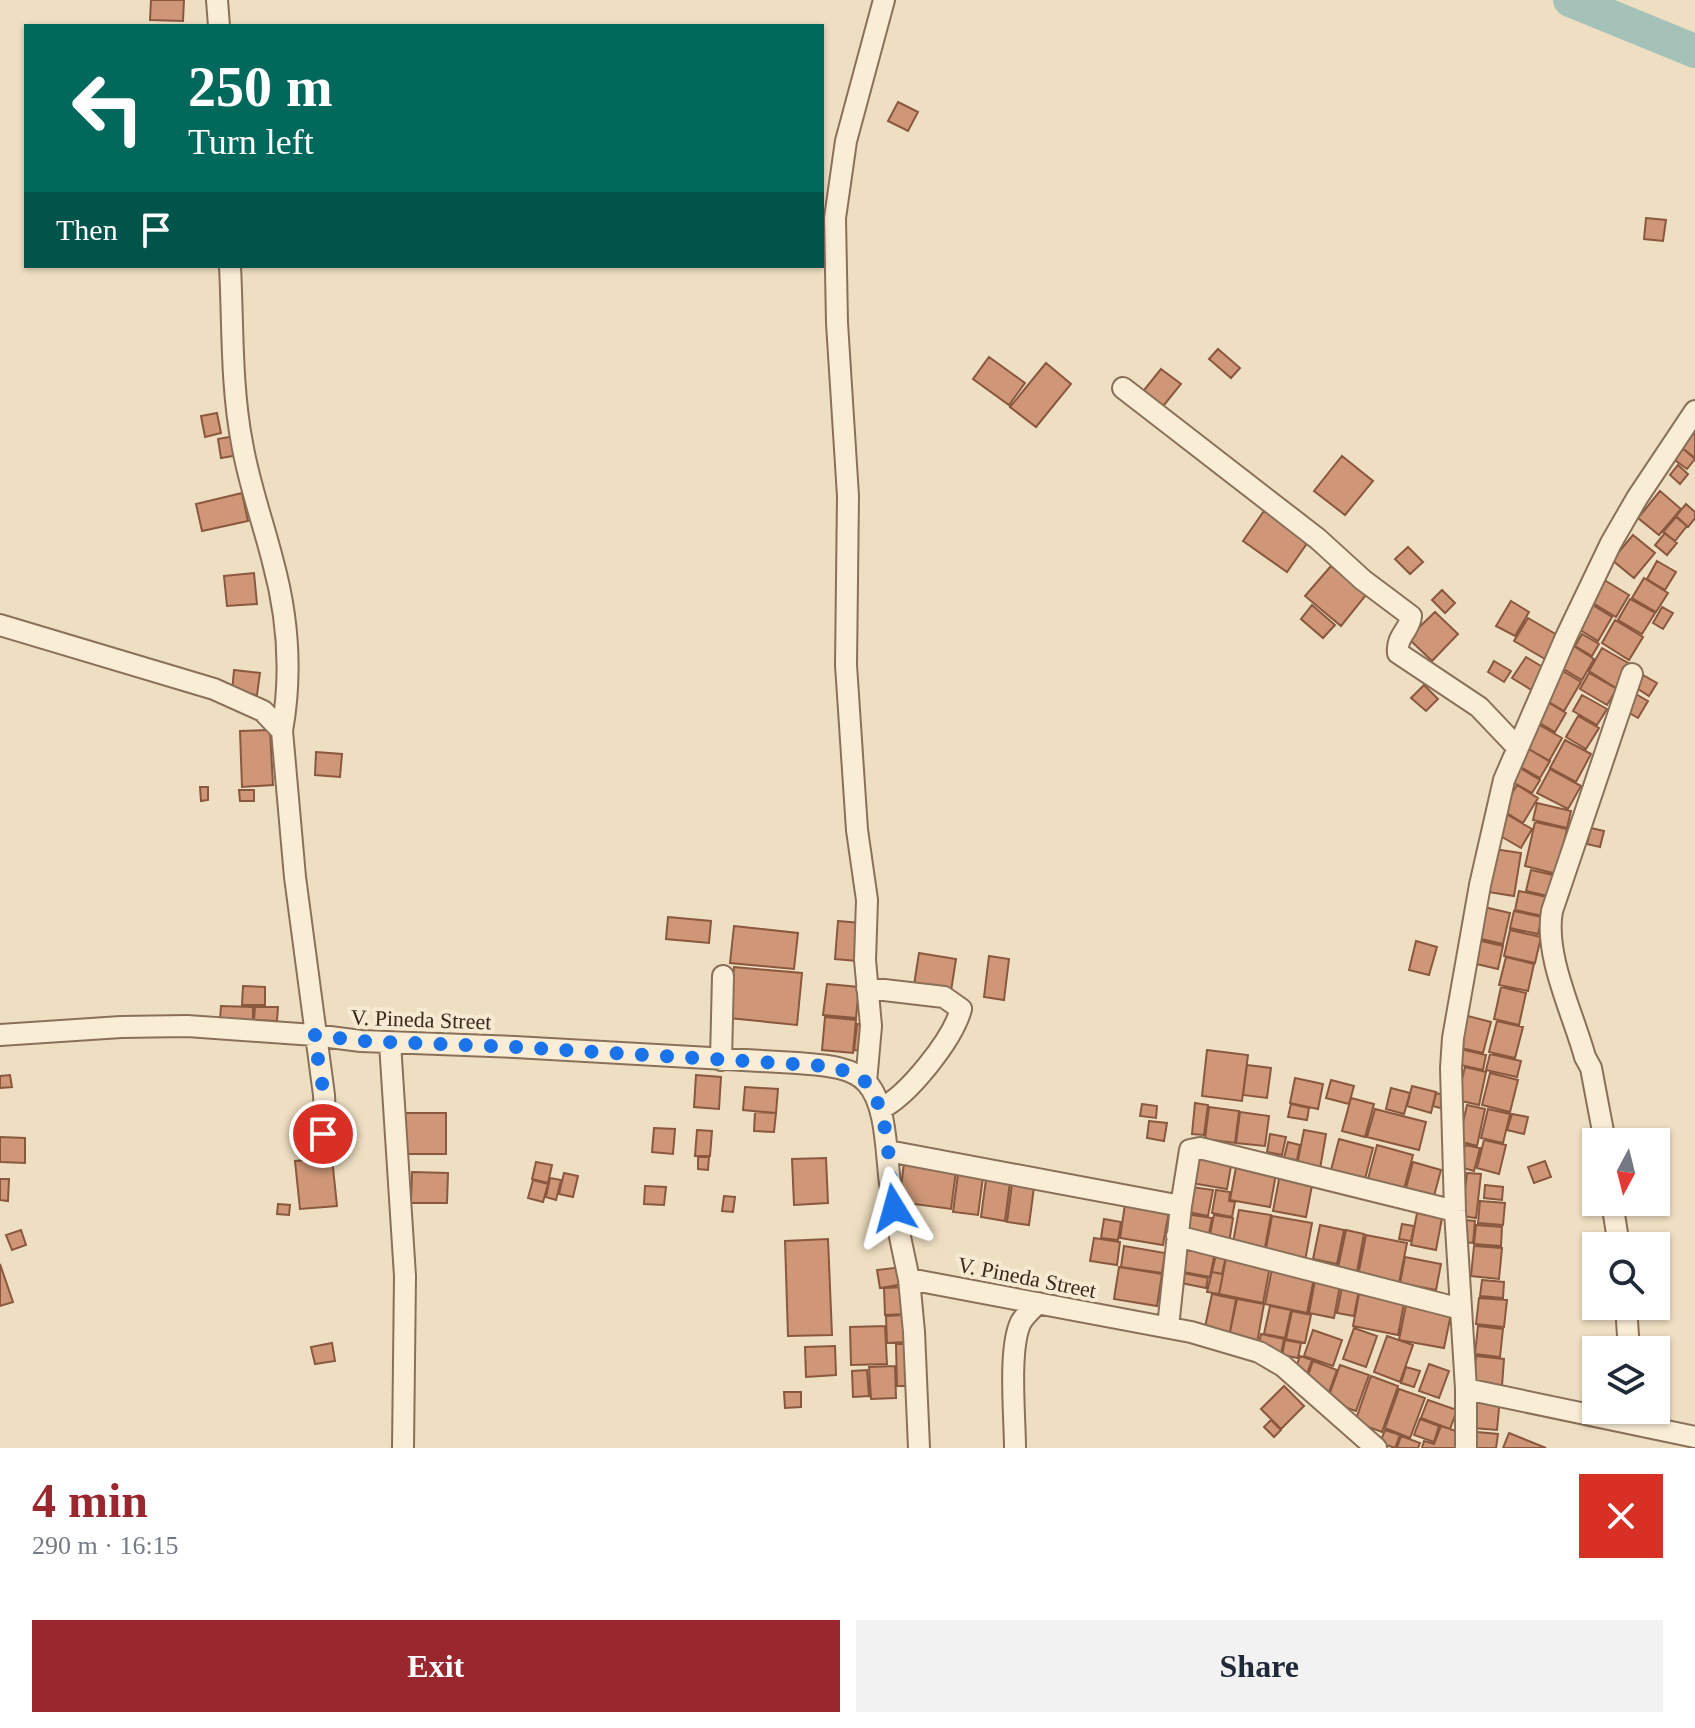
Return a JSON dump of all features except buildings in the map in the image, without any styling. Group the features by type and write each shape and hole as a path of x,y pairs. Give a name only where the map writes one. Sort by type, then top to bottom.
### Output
{"street":[{"path":"217,0 219,24"},
{"path":"884,0 846,141 835,218 837,311 848,496 846,665 857,830 867,900 865,960 871,1026 866,1082 880,1109 909,1279 919,1448"},
{"path":"230,268 241,439 256,508 273,562 287,637 287,700 282,731 289,826 324,1095 325,1117 319,1153"},
{"path":"1123,388 1318,539 1363,580 1411,616 1411,622 1397,644 1398,653 1479,707 1517,747"},
{"path":"1466,1448 1451,1068 1453,1038 1480,885 1504,780 1517,747 1611,543 1695,411"},
{"path":"0,625 214,689 263,711 282,731"},
{"path":"1602,1128 1591,1068 1560,975 1549,928 1582,819 1632,674"},
{"path":"721,1060 723,976"},
{"path":"867,988 944,997 961,1009 957,1025 915,1080 880,1109"},
{"name":"V. Pineda Street","path":"0,1035 152,1025 390,1043 515,1047 827,1066 848,1072 866,1082"},
{"path":"390,1043 405,1276 403,1448"},
{"path":"1168,1327 1190,1150 1200,1148 1455,1211"},
{"path":"888,1151 1181,1206"},
{"path":"1177,1236 1461,1309"},
{"name":"V. Pineda Street","path":"909,1279 1168,1327 1259,1352 1283,1366 1376,1448"},
{"path":"1015,1448 1015,1345 1020,1325 1038,1303"},
{"path":"1466,1389 1582,1409"},
{"path":"1654,1424 1695,1437"}],"waterway":[{"path":"1570,0 1695,51"}],"route":[{"path":"323,1134 324,1095 314,1035 361,1041 827,1066 848,1072 866,1082 880,1109 894,1208"}]}
